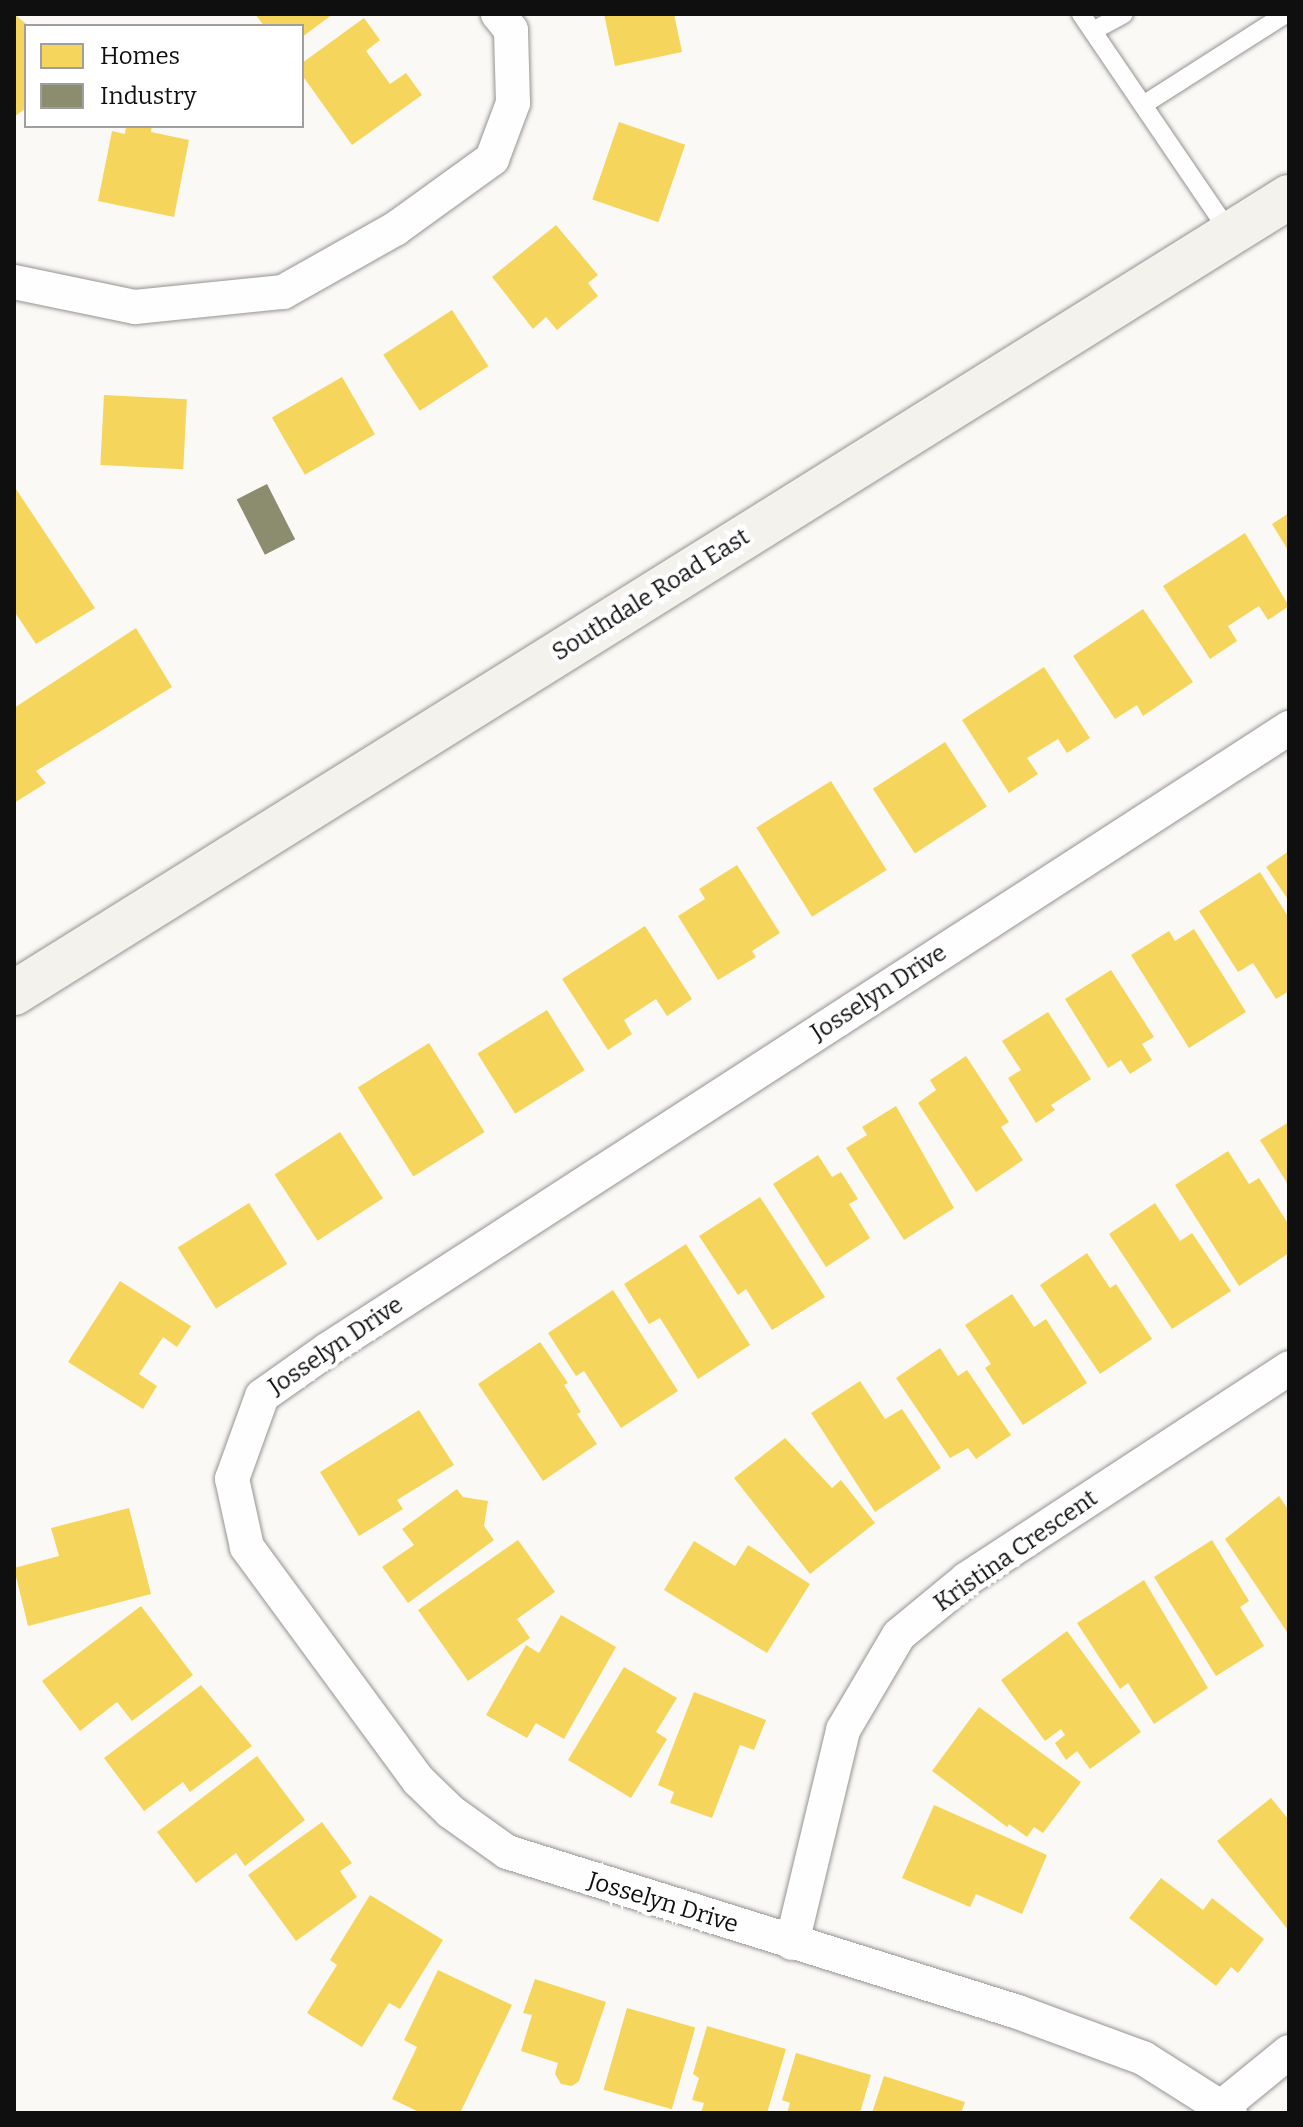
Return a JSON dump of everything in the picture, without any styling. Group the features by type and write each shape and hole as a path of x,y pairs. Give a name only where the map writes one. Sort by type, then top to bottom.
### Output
{"main road":[{"name":"Southdale Road East","path":"14,993 1289,197"}],"street":[{"path":"14,282 135,307 283,292 395,229 492,159 513,103 511,30 498,14"},
{"name":"Josselyn Drive","path":"1227,2109 1143,2058 1018,2012 507,1852 451,1812 418,1780 247,1547 232,1479 262,1396 1289,728"},
{"name":"Kristina Crescent","path":"792,1943 843,1730 899,1635 967,1579 1289,1368"},
{"path":"1227,2109 1289,2052"}],"lane":[{"path":"1081,14 1230,233"},
{"path":"1093,31 1124,14"},
{"path":"1143,105 1286,14"}],"building: Homes":[{"path":"14,14 26,24 24,24 24,110 14,117"},
{"path":"255,14 333,14 304,36 304,24 262,24"},
{"path":"604,14 674,14 682,52 615,66"},
{"path":"364,18 380,40 366,51 390,84 406,73 422,95 352,145 304,78 304,62"},
{"path":"619,122 685,145 658,222 592,200"},
{"path":"126,128 152,128 151,132 189,140 174,217 98,201 112,131 125,134"},
{"path":"556,225 598,275 588,283 598,296 557,330 546,317 533,329 492,277"},
{"path":"452,310 488,366 420,411 383,355"},
{"path":"342,377 375,434 305,475 272,418"},
{"path":"104,395 187,399 183,469 100,465"},
{"path":"14,486 95,608 36,644 14,611"},
{"path":"1289,513 1289,552 1272,524"},
{"path":"1245,533 1289,606 1268,620 1259,606 1228,626 1237,641 1210,659 1163,586"},
{"path":"1143,609 1193,682 1143,716 1137,705 1115,719 1073,656"},
{"path":"136,628 172,687 36,771 46,783 14,803 14,708"},
{"path":"1044,667 1090,738 1067,753 1058,739 1027,758 1038,774 1009,793 962,720"},
{"path":"945,742 987,807 915,853 873,789"},
{"path":"831,781 887,870 812,917 756,828"},
{"path":"1289,851 1289,901 1266,867"},
{"path":"737,865 780,933 752,951 756,957 718,980 678,916 705,899 699,889"},
{"path":"1260,872 1289,918 1289,991 1276,999 1253,963 1238,972 1199,911"},
{"path":"645,926 692,999 667,1016 656,999 624,1020 632,1034 608,1050 562,979"},
{"path":"1194,929 1246,1012 1189,1048 1131,955 1169,931 1175,941"},
{"path":"1111,970 1154,1037 1142,1044 1152,1060 1130,1074 1121,1060 1108,1068 1065,999"},
{"path":"547,1010 585,1070 515,1114 477,1053"},
{"path":"1048,1012 1091,1079 1051,1105 1055,1110 1036,1123 1008,1078 1021,1070 1002,1041"},
{"path":"429,1043 485,1132 413,1177 358,1088"},
{"path":"966,1056 1009,1122 1001,1127 1023,1160 976,1192 918,1103 936,1090 930,1080"},
{"path":"896,1106 954,1208 904,1240 846,1148 867,1135 862,1127"},
{"path":"1289,1122 1289,1186 1260,1140"},
{"path":"340,1132 383,1198 318,1241 275,1174"},
{"path":"1228,1151 1249,1184 1259,1178 1289,1225 1289,1253 1239,1286 1175,1185"},
{"path":"818,1155 832,1177 841,1172 858,1199 849,1204 870,1238 826,1267 773,1184"},
{"path":"760,1197 825,1297 772,1330 746,1289 738,1295 699,1236"},
{"path":"249,1203 287,1264 216,1309 178,1248"},
{"path":"1155,1203 1180,1241 1192,1233 1231,1291 1172,1329 1109,1234"},
{"path":"686,1244 750,1345 698,1379 660,1318 649,1324 624,1284"},
{"path":"1087,1253 1110,1288 1116,1284 1152,1339 1100,1374 1040,1285"},
{"path":"120,1281 191,1326 177,1347 163,1337 139,1374 157,1386 143,1409 68,1362"},
{"path":"613,1290 678,1391 621,1428 584,1371 576,1376 548,1333"},
{"path":"1012,1294 1034,1327 1046,1319 1087,1383 1023,1425 985,1368 991,1364 965,1325"},
{"path":"540,1342 568,1383 564,1385 581,1412 577,1414 597,1444 543,1481 478,1384"},
{"path":"940,1348 958,1376 967,1370 1011,1435 976,1459 968,1448 950,1458 896,1378"},
{"path":"860,1381 885,1419 902,1409 941,1468 875,1512 811,1413"},
{"path":"419,1410 454,1465 397,1500 403,1509 359,1536 320,1472"},
{"path":"785,1438 832,1488 841,1480 875,1523 810,1574 734,1478"},
{"path":"457,1489 463,1497 488,1501 484,1526 494,1540 408,1603 382,1567 414,1545 402,1529"},
{"path":"1279,1496 1289,1511 1289,1635 1225,1539"},
{"path":"129,1508 151,1594 28,1626 14,1568 59,1556 51,1528"},
{"path":"518,1540 555,1592 517,1619 530,1638 468,1681 418,1610"},
{"path":"1212,1540 1249,1601 1240,1607 1264,1646 1216,1676 1154,1577"},
{"path":"694,1541 735,1566 748,1545 810,1584 767,1653 664,1590"},
{"path":"1144,1580 1208,1688 1154,1724 1128,1683 1120,1689 1077,1623"},
{"path":"141,1606 193,1675 132,1721 117,1702 80,1731 42,1681"},
{"path":"561,1615 616,1647 564,1739 536,1723 527,1738 486,1715 526,1645 539,1653"},
{"path":"1067,1631 1141,1732 1090,1769 1077,1751 1066,1760 1055,1743 1065,1735 1061,1729 1045,1741 1001,1680"},
{"path":"624,1667 677,1698 656,1732 667,1739 631,1798 568,1760"},
{"path":"201,1685 252,1746 190,1792 183,1782 144,1811 104,1758"},
{"path":"694,1692 766,1720 754,1750 740,1745 712,1818 670,1803 674,1792 658,1785"},
{"path":"979,1707 1081,1782 1043,1833 1034,1827 1027,1837 1009,1824 1007,1827 932,1771"},
{"path":"257,1756 305,1820 245,1866 236,1853 196,1883 157,1832"},
{"path":"1271,1798 1289,1820 1289,1931 1217,1841"},
{"path":"934,1805 1047,1855 1022,1914 976,1894 970,1907 902,1878"},
{"path":"322,1822 352,1863 340,1871 357,1897 296,1941 248,1875"},
{"path":"1161,1878 1203,1910 1212,1898 1264,1939 1238,1973 1231,1967 1216,1986 1129,1918"},
{"path":"370,1895 443,1940 400,2009 389,2003 362,2047 307,2013 337,1965 330,1960"},
{"path":"438,1970 512,2005 460,2113 421,2113 392,2099 417,2047 404,2040"},
{"path":"535,1979 606,2002 579,2081 572,2086 561,2084 555,2074 558,2063 521,2051 532,2015 523,2013"},
{"path":"627,2008 695,2028 672,2109 604,2090"},
{"path":"707,2026 786,2049 767,2113 701,2113 704,2103 692,2100 699,2078 693,2074"},
{"path":"796,2053 871,2075 860,2113 787,2113 790,2103 782,2100"},
{"path":"884,2076 965,2102 961,2113 872,2113"}],"building: Industry":[{"path":"267,484 295,539 265,555 237,499"}]}
